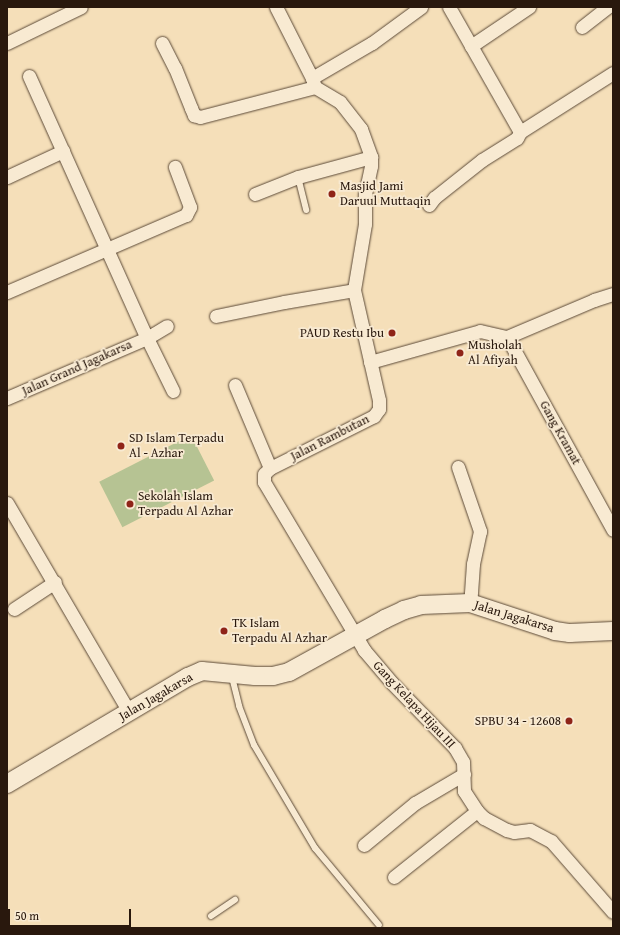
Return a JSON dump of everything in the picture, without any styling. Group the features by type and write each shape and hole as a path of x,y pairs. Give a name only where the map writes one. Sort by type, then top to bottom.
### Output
{"main road":[{"name":"Jalan Jagakarsa","path":"7,784 188,677 202,671 273,676 289,672 404,610 421,605 470,603 555,631 570,633 613,631"}],"street":[{"path":"7,43 81,7"},
{"path":"276,7 314,83"},
{"path":"162,42 175,68 194,114 200,117 314,83 421,7"},
{"path":"449,7 520,132"},
{"path":"471,46 529,7"},
{"path":"582,27 608,7"},
{"path":"430,205 434,198 482,160 517,138 520,132 613,73"},
{"name":"Jalan Grand Jagakarsa","path":"29,76 147,338 173,391"},
{"name":"Jalan Rambutan","path":"270,468 374,416 379,408 379,400 354,290 365,224 365,195 371,166 371,157 361,129 340,102 314,83"},
{"path":"7,177 63,151"},
{"path":"255,194 298,178 371,157"},
{"path":"7,292 186,215 190,207 174,167"},
{"path":"216,316 354,290"},
{"path":"370,362 480,331 507,337 594,300 613,294"},
{"name":"Jalan Grand Jagakarsa","path":"7,398 147,338 167,326"},
{"name":"Gang Kramat","path":"507,337 613,530"},
{"path":"235,385 270,468 264,474 264,482 355,636"},
{"path":"458,467 480,531 473,564 470,603"},
{"path":"7,503 55,582 129,712"},
{"path":"14,609 55,582"},
{"name":"Gang Kelapa Hijau III","path":"355,636 380,670 455,748 463,762 464,791 477,811 484,818 507,830 514,832 530,830 551,841 613,912"},
{"path":"364,845 415,803 464,774"},
{"path":"394,877 477,811"}],"lane":[{"path":"298,178 306,210"},
{"path":"232,673 239,706 254,745 315,848 379,925"},
{"path":"211,916 235,900"}],"green space":[{"path":"191,435 214,480 122,527 99,482"}],"place":[{"name":"Masjid Jami Daruul Muttaqin","path":"332,194"},
{"name":"PAUD Restu Ibu","path":"392,333"},
{"name":"Musholah Al Afiyah","path":"460,353"},
{"name":"SD Islam Terpadu Al - Azhar","path":"121,446"},
{"name":"Sekolah Islam Terpadu Al Azhar","path":"130,504"},
{"name":"TK Islam Terpadu Al Azhar","path":"224,631"},
{"name":"SPBU 34 - 12608","path":"569,721"}]}
